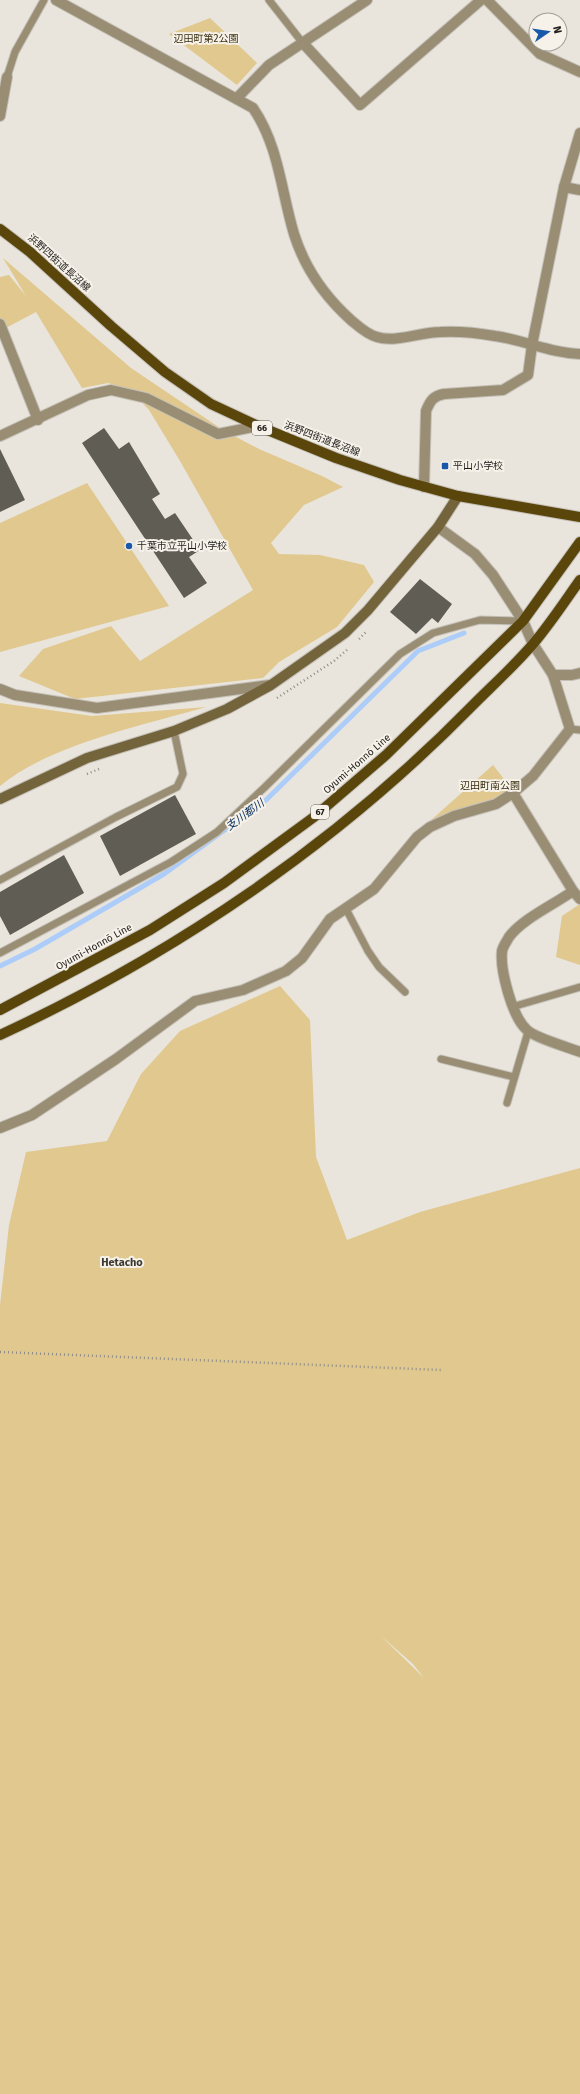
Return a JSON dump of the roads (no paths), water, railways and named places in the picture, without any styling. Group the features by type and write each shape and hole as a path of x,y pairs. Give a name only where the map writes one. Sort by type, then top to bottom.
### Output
{"main road":[{"name":"浜野四街道長沼線","path":"0,229 30,252 110,326 165,372 211,404 258,426 336,458 424,487 458,496 580,517"},
{"name":"Oyumi-Honnō Line","path":"0,1010 150,930 224,883 314,817 386,755 523,620 580,542"},
{"name":"67","path":"0,1035 50,1012 154,955 287,866 375,796 437,742 533,644 580,580"}],"street":[{"path":"58,0 253,108 264,124 273,146 294,233 310,272 325,294 362,330 378,338 396,338 441,332 495,336 553,352 580,354"},
{"path":"237,98 269,65 367,0"},
{"path":"302,42 360,105 481,0"},
{"path":"487,0 540,54 580,72"},
{"path":"0,116 7,77"},
{"path":"424,487 426,411 430,402 436,396 503,390 528,375 532,345 564,187 580,133"},
{"path":"564,187 580,190"},
{"path":"0,324 38,420"},
{"path":"0,436 38,420 88,395 111,390 146,398 218,434 258,426"},
{"path":"0,800 87,758 174,731 226,709 271,685 345,633 368,610 438,527 458,496"},
{"path":"0,1128 32,1115 116,1059 195,1001 243,990 286,971 302,958 330,920 374,889 417,838 430,827 454,816 496,804 513,794 533,776 575,730 553,675 533,644 523,620 493,575 474,554 438,527"},
{"path":"553,675 572,675 580,673"},
{"path":"0,689 15,695 97,708 271,685"},
{"path":"513,794 577,895 519,927 510,936 502,949 502,962 512,1007 518,1021 528,1032 580,1052"}],"lane":[{"path":"7,77 15,52 44,0"},
{"path":"269,0 302,42"},
{"path":"0,953 171,862 217,832 265,787 400,654 434,633 480,620 523,620"},
{"path":"0,880 116,817 177,787 183,774 174,731"},
{"path":"346,909 379,967 405,992"},
{"path":"512,1007 580,987"},
{"path":"507,1103 528,1032"},
{"path":"441,1059 514,1077"}],"waterway":[{"name":"支川都川","path":"0,966 35,949 164,874 266,800 418,651 464,633"}],"place":[{"name":"平山小学校","path":"445,466"},
{"name":"千葉市立平山小学校","path":"129,546"}],"district":[{"name":"Hetacho","path":"122,1262"}],"park label":[{"name":"辺田町第2公園","path":"206,39"},
{"name":"辺田町南公園","path":"490,786"}]}
